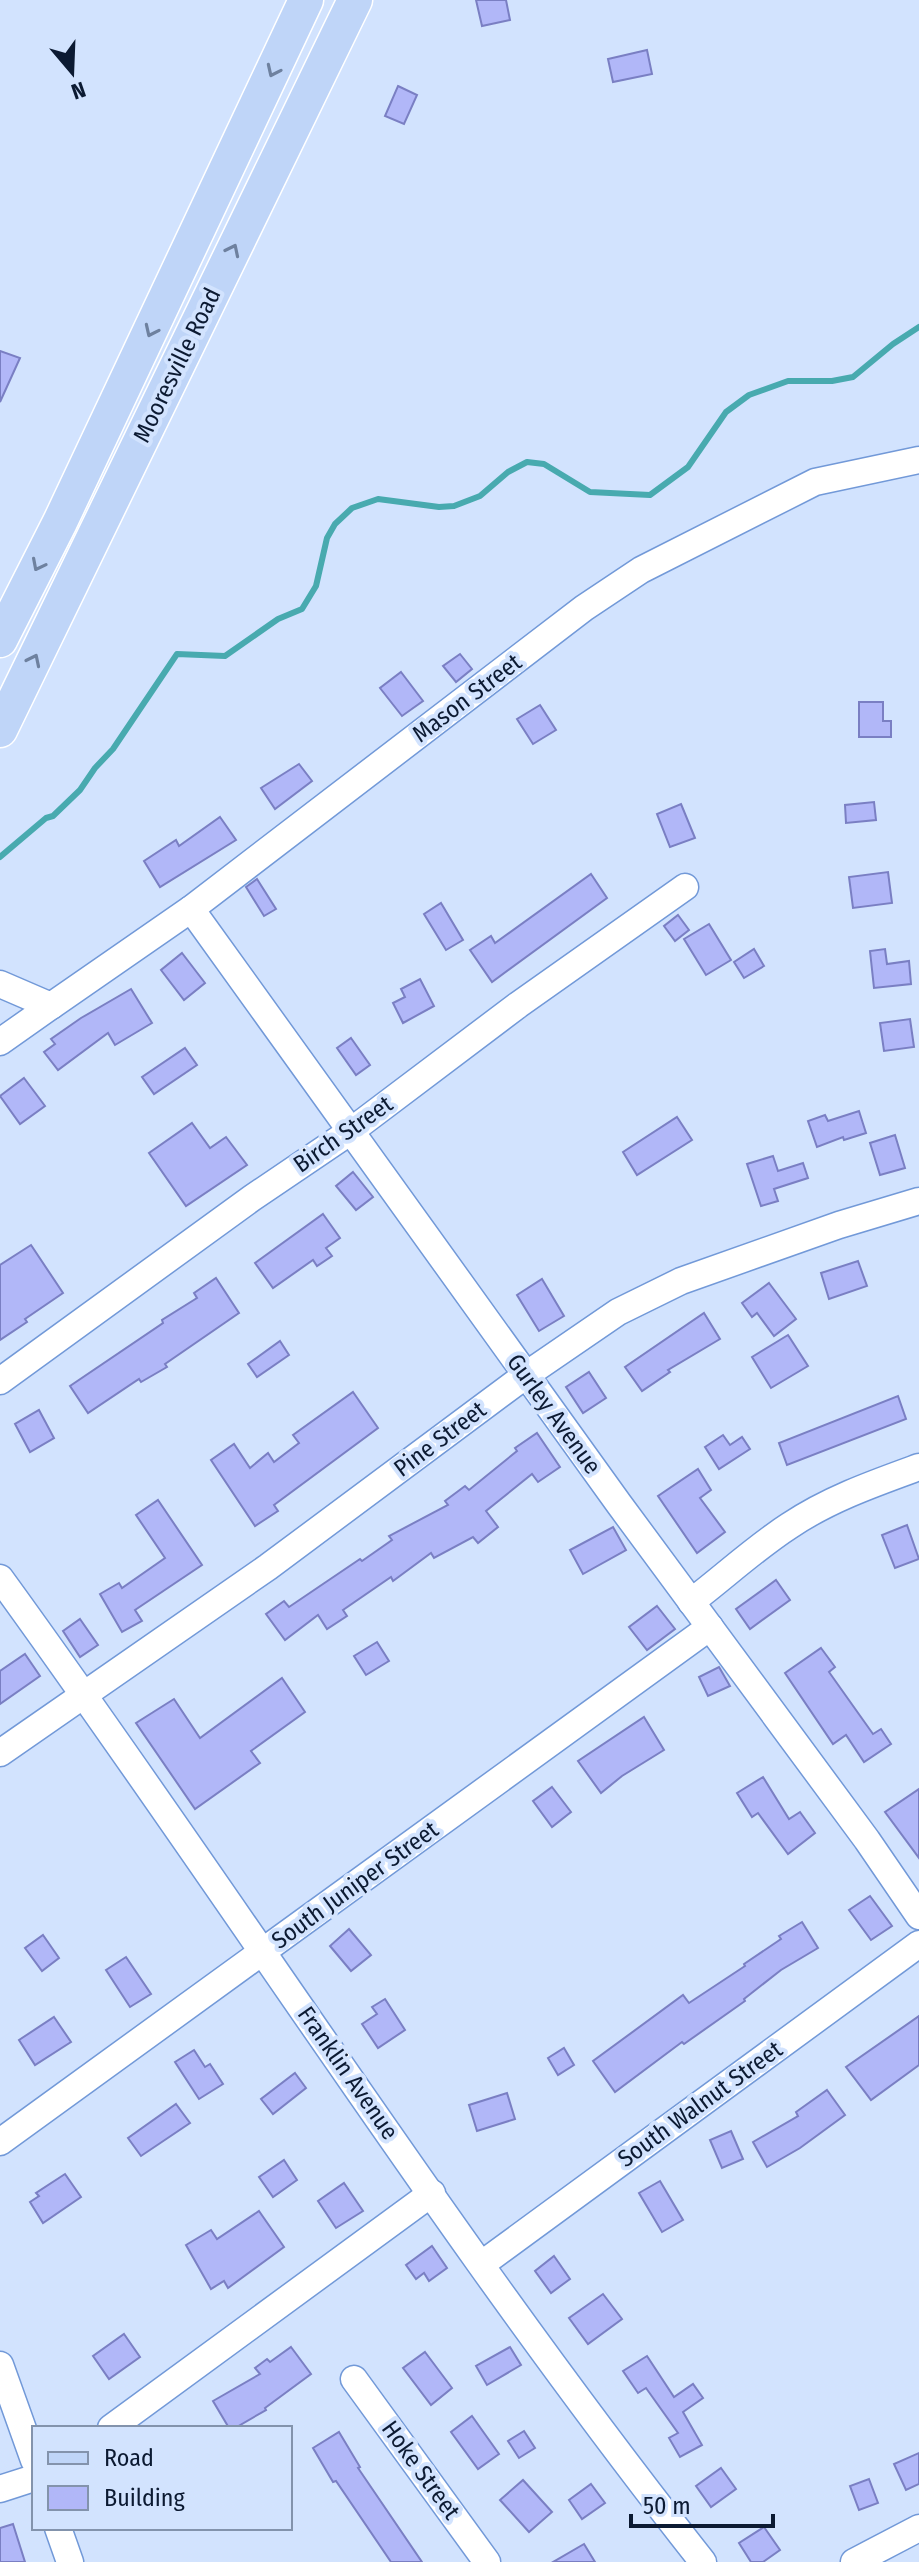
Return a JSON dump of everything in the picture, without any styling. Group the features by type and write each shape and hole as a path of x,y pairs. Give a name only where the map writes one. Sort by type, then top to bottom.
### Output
{"main road":[{"name":"Mooresville Road","path":"0,640 74,494 306,0"},
{"name":"Mooresville Road","path":"0,730 355,0"}],"street":[{"name":"Mason Street","path":"0,1042 191,909 584,608 641,570 815,482 919,460"},
{"name":"Birch Street","path":"0,1381 252,1198 351,1131 518,1005 685,887"},
{"name":"Gurley Avenue","path":"191,909 526,1375 860,1830 919,1916"},
{"path":"0,984 51,1006"},
{"name":"Pine Street","path":"0,1753 268,1567 526,1375 618,1312 681,1281 839,1225 919,1201"},
{"path":"691,1602 788,1526 863,1487 919,1467"},
{"name":"Franklin Avenue","path":"0,1578 85,1694 482,2264 648,2492 703,2562"},
{"name":"South Juniper Street","path":"0,2142 710,1627"},
{"name":"South Walnut Street","path":"482,2264 919,1944"},
{"path":"114,2426 432,2193"},
{"path":"0,2365 32,2454"},
{"name":"Hoke Street","path":"354,2379 487,2562"},
{"path":"0,2489 32,2479"},
{"path":"854,2562 919,2528"},
{"path":"59,2530 70,2562"}],"building":[{"path":"476,0 506,0 510,20 482,26"},
{"path":"647,50 652,74 613,82 608,59"},
{"path":"398,86 417,95 404,124 385,116"},
{"path":"0,351 20,358 0,402"},
{"path":"460,654 472,669 456,682 443,666"},
{"path":"401,672 423,701 402,716 380,688"},
{"path":"859,702 883,702 883,721 891,721 891,737 859,737"},
{"path":"540,705 556,730 533,744 517,719"},
{"path":"299,764 312,781 275,809 261,788"},
{"path":"874,802 876,820 846,823 845,805"},
{"path":"681,804 695,838 670,847 657,814"},
{"path":"220,817 236,840 160,887 144,861 176,840 179,846"},
{"path":"888,872 892,903 853,908 849,877"},
{"path":"591,874 607,898 492,982 470,950 491,936 495,943"},
{"path":"257,879 276,909 264,916 246,887"},
{"path":"441,903 463,940 446,950 424,914"},
{"path":"678,915 689,930 675,941 664,926"},
{"path":"709,924 731,960 706,975 684,939"},
{"path":"754,949 764,966 744,978 734,962"},
{"path":"885,949 887,964 909,961 911,984 874,988 870,951"},
{"path":"182,953 205,983 184,1000 161,970"},
{"path":"420,979 434,1006 403,1023 393,1003 405,997 401,989"},
{"path":"131,989 152,1023 115,1045 108,1033 58,1070 44,1052 55,1044 51,1039"},
{"path":"910,1019 914,1047 884,1051 880,1023"},
{"path":"351,1038 370,1065 356,1075 337,1048"},
{"path":"185,1048 197,1065 154,1094 142,1077"},
{"path":"24,1078 45,1106 20,1124 0,1096"},
{"path":"859,1111 866,1133 844,1140 843,1137 817,1147 808,1121 825,1115 828,1121"},
{"path":"677,1117 692,1140 637,1175 623,1152"},
{"path":"192,1123 210,1148 226,1137 247,1165 186,1206 149,1153"},
{"path":"895,1135 905,1168 880,1175 870,1143"},
{"path":"773,1156 778,1171 803,1163 808,1178 774,1189 778,1201 761,1206 747,1164"},
{"path":"353,1172 373,1197 356,1210 336,1186"},
{"path":"323,1214 340,1238 326,1248 332,1256 317,1266 313,1260 273,1288 255,1263"},
{"path":"31,1245 63,1293 0,1340 0,1265"},
{"path":"858,1261 867,1286 829,1299 821,1273"},
{"path":"216,1278 239,1313 165,1364 167,1367 141,1382 139,1379 88,1413 70,1386 197,1298 194,1293"},
{"path":"542,1279 564,1316 539,1331 517,1295"},
{"path":"769,1283 796,1319 774,1336 757,1313 752,1317 742,1303"},
{"path":"704,1313 720,1339 668,1370 670,1372 642,1391 625,1367"},
{"path":"788,1335 808,1366 771,1388 752,1357"},
{"path":"280,1341 289,1355 257,1377 248,1364"},
{"path":"589,1372 606,1398 583,1413 566,1387"},
{"path":"353,1392 378,1428 274,1505 278,1511 255,1526 211,1460 234,1444 250,1468 268,1453 274,1462 299,1443 293,1435"},
{"path":"898,1396 906,1419 787,1465 779,1443"},
{"path":"39,1410 54,1438 30,1452 15,1424"},
{"path":"537,1433 560,1467 538,1482 532,1474 486,1511 498,1527 478,1543 473,1537 434,1558 431,1553 393,1581 391,1577 343,1610 347,1616 327,1629 318,1615 285,1640 266,1614 284,1601 289,1607 392,1540 389,1536 448,1505 445,1501 465,1486 469,1490 517,1451 515,1448"},
{"path":"723,1435 730,1445 742,1437 750,1449 719,1469 705,1447"},
{"path":"698,1469 711,1490 700,1498 725,1532 697,1553 658,1496"},
{"path":"158,1500 202,1565 135,1610 142,1621 122,1632 100,1594 119,1583 122,1588 165,1558 136,1515"},
{"path":"907,1525 919,1559 895,1568 882,1535"},
{"path":"613,1527 626,1550 583,1574 570,1550"},
{"path":"776,1580 790,1600 750,1629 736,1609"},
{"path":"657,1606 675,1629 647,1650 629,1627"},
{"path":"80,1619 98,1645 80,1657 63,1631"},
{"path":"377,1642 389,1661 366,1675 354,1656"},
{"path":"821,1648 835,1667 829,1672 873,1734 881,1729 891,1744 864,1762 846,1735 833,1744 785,1673"},
{"path":"25,1654 40,1676 0,1704 0,1671"},
{"path":"719,1667 730,1686 708,1696 699,1677"},
{"path":"282,1678 305,1712 251,1751 260,1763 195,1809 136,1723 174,1699 200,1738"},
{"path":"644,1717 664,1750 601,1793 578,1761"},
{"path":"763,1777 789,1819 800,1812 815,1833 788,1854 758,1813 752,1817 737,1793"},
{"path":"552,1787 571,1812 552,1827 533,1801"},
{"path":"919,1789 919,1858 885,1812"},
{"path":"870,1896 892,1926 871,1940 849,1910"},
{"path":"802,1922 818,1948 781,1970 745,2001 684,2044 682,2042 615,2092 593,2061 683,1995 689,2003 745,1966 781,1939 779,1936"},
{"path":"349,1929 371,1955 351,1971 330,1946"},
{"path":"43,1935 59,1958 42,1971 25,1948"},
{"path":"126,1957 151,1994 130,2007 106,1970"},
{"path":"385,1999 405,2030 378,2048 362,2024 377,2014 372,2007"},
{"path":"919,2016 919,2065 871,2100 846,2067"},
{"path":"54,2017 71,2042 35,2065 19,2040"},
{"path":"564,2048 574,2065 558,2075 548,2058"},
{"path":"194,2050 205,2067 210,2064 223,2084 199,2099 175,2062"},
{"path":"295,2073 306,2088 273,2114 261,2099"},
{"path":"827,2090 845,2115 800,2148 767,2167 753,2142 798,2116 796,2112"},
{"path":"507,2093 515,2119 477,2131 469,2105"},
{"path":"176,2104 190,2123 141,2156 128,2138"},
{"path":"731,2131 743,2159 722,2168 710,2140"},
{"path":"284,2160 297,2180 273,2197 259,2177"},
{"path":"65,2174 81,2197 43,2223 30,2202 39,2196 36,2193"},
{"path":"660,2181 683,2220 662,2232 639,2193"},
{"path":"344,2183 363,2211 336,2228 318,2201"},
{"path":"259,2211 284,2247 228,2288 224,2281 211,2289 186,2245 211,2230 217,2239"},
{"path":"432,2246 447,2268 429,2281 424,2273 416,2279 406,2265"},
{"path":"554,2256 570,2279 551,2293 535,2271"},
{"path":"603,2294 622,2319 588,2344 569,2318"},
{"path":"124,2334 140,2357 109,2379 93,2356"},
{"path":"291,2347 311,2374 266,2410 238,2426 228,2426 213,2401 260,2374 255,2368 267,2359 270,2362"},
{"path":"510,2347 521,2365 487,2385 476,2366"},
{"path":"425,2352 452,2388 431,2405 403,2368"},
{"path":"647,2356 674,2397 693,2384 703,2398 683,2412 702,2445 680,2457 669,2438 678,2433 646,2388 638,2393 623,2371"},
{"path":"472,2416 499,2454 478,2469 451,2432"},
{"path":"524,2431 535,2448 519,2458 508,2441"},
{"path":"339,2432 358,2468 422,2562 391,2562 336,2481 333,2482 313,2448"},
{"path":"919,2453 919,2484 906,2490 894,2464"},
{"path":"721,2468 736,2489 711,2507 696,2486"},
{"path":"869,2479 878,2503 859,2510 850,2486"},
{"path":"523,2480 552,2512 529,2532 500,2500"},
{"path":"591,2484 605,2503 582,2519 569,2500"},
{"path":"13,2524 25,2562 0,2562 0,2528"},
{"path":"764,2527 780,2550 763,2562 751,2562 739,2543"},
{"path":"584,2544 595,2562 553,2562"}],"waterway":[{"path":"0,857 46,818 53,816 80,790 113,749 177,654 225,656 278,619 302,609 316,586 327,538 335,524 352,508 378,499 454,506 480,496 508,472 527,462 544,464 590,492 650,495 688,467 726,412 749,395 788,381 832,381 853,377 919,327"}]}
